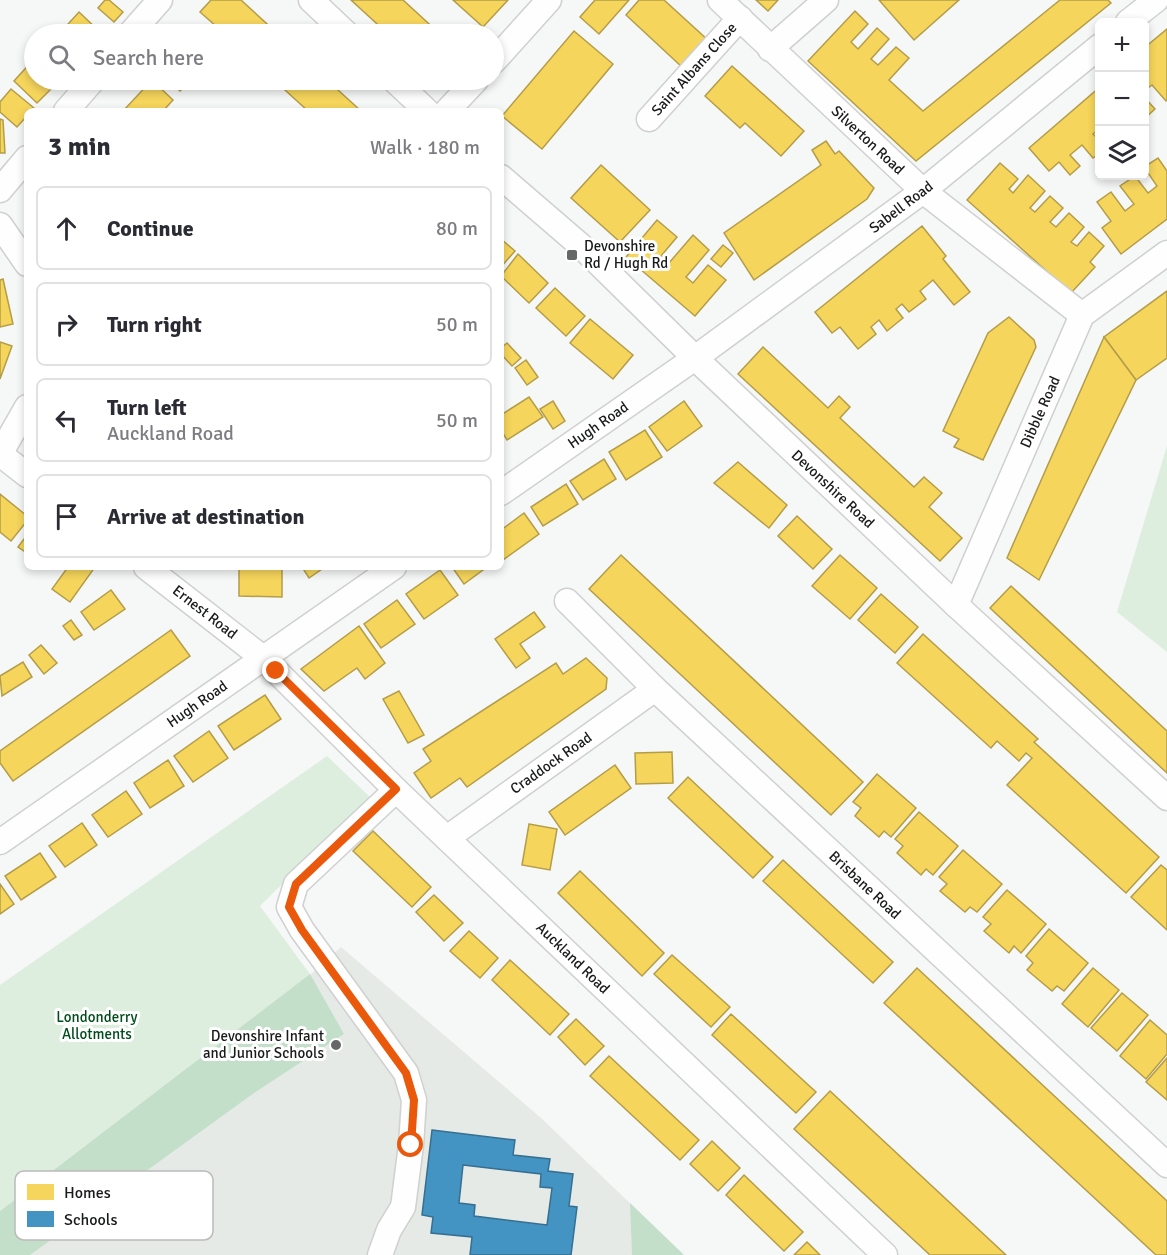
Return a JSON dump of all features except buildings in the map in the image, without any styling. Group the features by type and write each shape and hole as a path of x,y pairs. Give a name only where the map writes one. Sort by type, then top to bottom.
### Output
{"street":[{"path":"139,24 160,0"},
{"path":"311,0 336,24"},
{"path":"504,50 549,0"},
{"name":"Silverton Road","path":"720,0 923,191 1082,315"},
{"path":"770,48 826,0"},
{"path":"1133,18 1156,0"},
{"name":"Saint Albans Close","path":"649,119 740,18"},
{"name":"Sabell Road","path":"695,358 923,191 1095,50"},
{"path":"69,108 84,90"},
{"path":"404,90 423,108"},
{"path":"450,108 467,90"},
{"path":"0,190 24,162"},
{"name":"Devonshire Road","path":"504,180 580,245 695,358 956,605 1167,798"},
{"path":"0,225 24,260"},
{"path":"1082,315 1167,254"},
{"name":"Dibble Road","path":"956,605 1082,315"},
{"name":"Hugh Road","path":"504,491 695,358"},
{"path":"24,412 0,454 24,473"},
{"name":"Ernest Road","path":"150,570 263,658"},
{"name":"Hugh Road","path":"0,842 390,570"},
{"name":"Brisbane Road","path":"567,601 655,689 1167,1166"},
{"name":"Auckland Road","path":"263,658 447,838 885,1255"},
{"name":"Craddock Road","path":"447,838 655,689"},
{"path":"380,1255 389,1230 403,1208 414,1100 406,1073 302,930 289,907 296,884 396,789"}],"shaded area":[{"name":"Devonshire Infant and Junior Schools","path":"341,947 540,1117 684,1255 0,1255 17,1240 213,1240 213,1171 93,1171"}],"green space":[{"path":"1167,446 1167,652 1117,612"},
{"name":"Londonderry Allotments","path":"327,756 370,797 260,906 310,974 52,1171 15,1171 15,1200 0,1211 0,985"},
{"path":"310,974 344,1034 254,1093 146,1171 52,1171"},
{"path":"15,1200 15,1240 51,1240 30,1255 0,1255 0,1211"},
{"path":"630,1203 684,1255 632,1255"}],"place":[{"name":"Devonshire Rd / Hugh Rd","path":"572,255"},
{"name":"Devonshire Infant and Junior Schools","path":"336,1045"}],"route":[{"path":"276,671 396,789 296,884 289,907 302,930 406,1073 414,1100 411,1145"}]}
